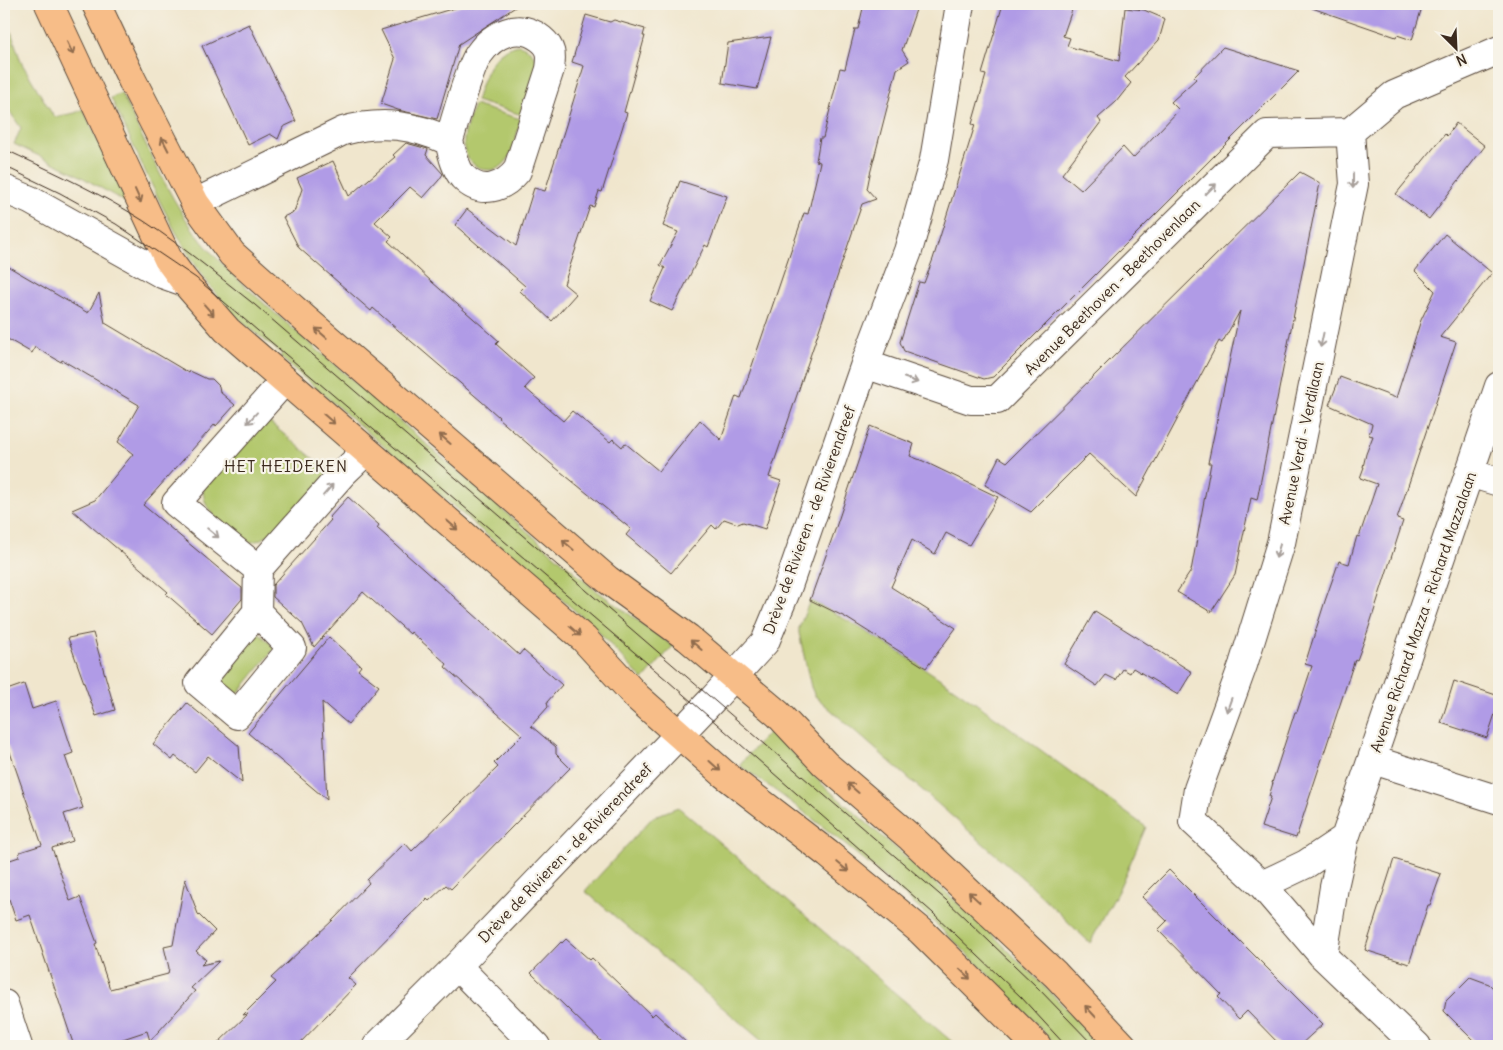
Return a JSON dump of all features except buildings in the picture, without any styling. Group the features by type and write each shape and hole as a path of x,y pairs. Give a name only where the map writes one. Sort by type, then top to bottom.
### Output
{"main road":[{"path":"49,4 168,259 226,330 584,639 637,697 724,774 828,854 920,930 1037,1046"},
{"path":"96,4 132,80 195,203 232,254 608,580 688,638 778,714 826,764 911,838 1055,974 1123,1046"}],"street":[{"name":"Drève de Rivieren - de Rivierendreef","path":"377,1046 457,966 765,642 817,505 865,364 908,252 934,160 960,4"},
{"path":"514,30 525,30 536,35 549,46 552,56 550,69 517,171 510,180 487,188 474,185 464,178 458,169 449,141 477,56 484,48 494,39 514,30"},
{"path":"1350,132 1394,94 1499,50"},
{"path":"195,203 317,142 358,127 397,125 414,128 449,141"},
{"name":"Avenue Beethoven - Beethovenlaan","path":"865,364 971,400 997,400 1267,134 1350,132"},
{"name":"Avenue Verdi - Verdilaan","path":"1262,885 1193,821 1198,789 1243,665 1281,543 1354,184 1350,132"},
{"path":"4,189 30,200 162,274 185,282"},
{"path":"258,569 176,502 284,381"},
{"name":"Avenue Richard Mazza - Richard Mazzalaan","path":"1323,956 1334,887 1346,838 1499,386"},
{"path":"257,612 258,569 342,474 366,451"},
{"path":"1469,473 1499,482"},
{"path":"1373,760 1499,800"},
{"path":"1346,838 1306,864 1262,885 1323,956 1417,1046"},
{"path":"457,966 536,1046"},
{"path":"4,1004 18,1046"}],"green space":[{"path":"4,10 21,62 54,117 75,113 83,109 127,203 73,172 14,144 21,128 6,106 4,107"},
{"path":"519,45 531,52 538,64 522,115 476,101 485,74 495,59 501,52"},
{"path":"121,93 173,198 194,231 211,252 269,308 593,588 673,646 643,680 595,628 280,357 282,354 227,307 208,284 176,233 162,206 111,98"},
{"path":"474,105 521,119 508,159 496,169 482,169 469,160 466,154 464,146 465,135"},
{"path":"263,417 331,473 280,526 257,541 247,542 235,536 212,514 205,500 203,488"},
{"path":"810,600 898,651 940,679 1146,827 1118,891 1090,943 1027,882 815,696 811,687 799,633 799,628"},
{"path":"258,632 275,648 236,696 216,680"},
{"path":"771,730 823,785 993,935 1103,1046 1057,1046 984,970 906,896 824,828 739,765"},
{"path":"678,807 957,1046 768,1046 585,891 653,817"}],"tram line":[{"path":"4,149 81,186 143,220 192,255 255,305 946,900 1036,986 1094,1046"},
{"path":"4,166 60,193 116,224 196,278 668,681 933,913 1021,997 1066,1046"}],"district":[{"name":"HET HEIDEKEN","path":"286,466"}]}
